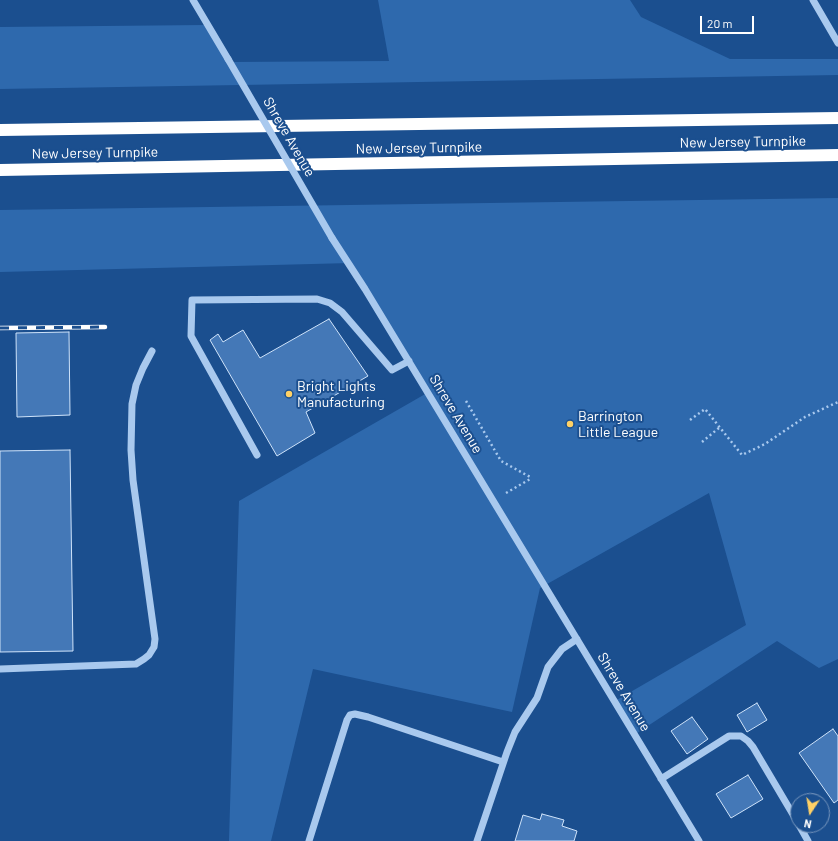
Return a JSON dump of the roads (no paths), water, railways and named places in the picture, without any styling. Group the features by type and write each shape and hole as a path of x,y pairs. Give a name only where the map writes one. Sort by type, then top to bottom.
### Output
{"highway":[{"name":"New Jersey Turnpike","path":"0,130 838,118"},
{"name":"New Jersey Turnpike","path":"0,170 838,155"}],"street":[{"name":"Shreve Avenue","path":"193,0 332,238 365,289 699,841"},
{"path":"813,0 838,43"},
{"path":"257,455 191,336 192,300 317,299 330,303 342,312 392,370 408,361"},
{"path":"0,669 136,664 144,660 154,647 155,639 133,480 131,450 132,404 136,385 152,351"},
{"path":"477,841 506,752 515,732 537,698 548,667 562,650 576,639"},
{"path":"309,841 347,720 350,715 355,714 503,762"},
{"path":"661,779 730,736 741,736 753,747 790,809"}],"railway":[{"path":"0,328 105,327"}],"place":[{"name":"Bright Lights Manufacturing","path":"289,394"},
{"name":"Barrington Little League","path":"570,424"}]}
